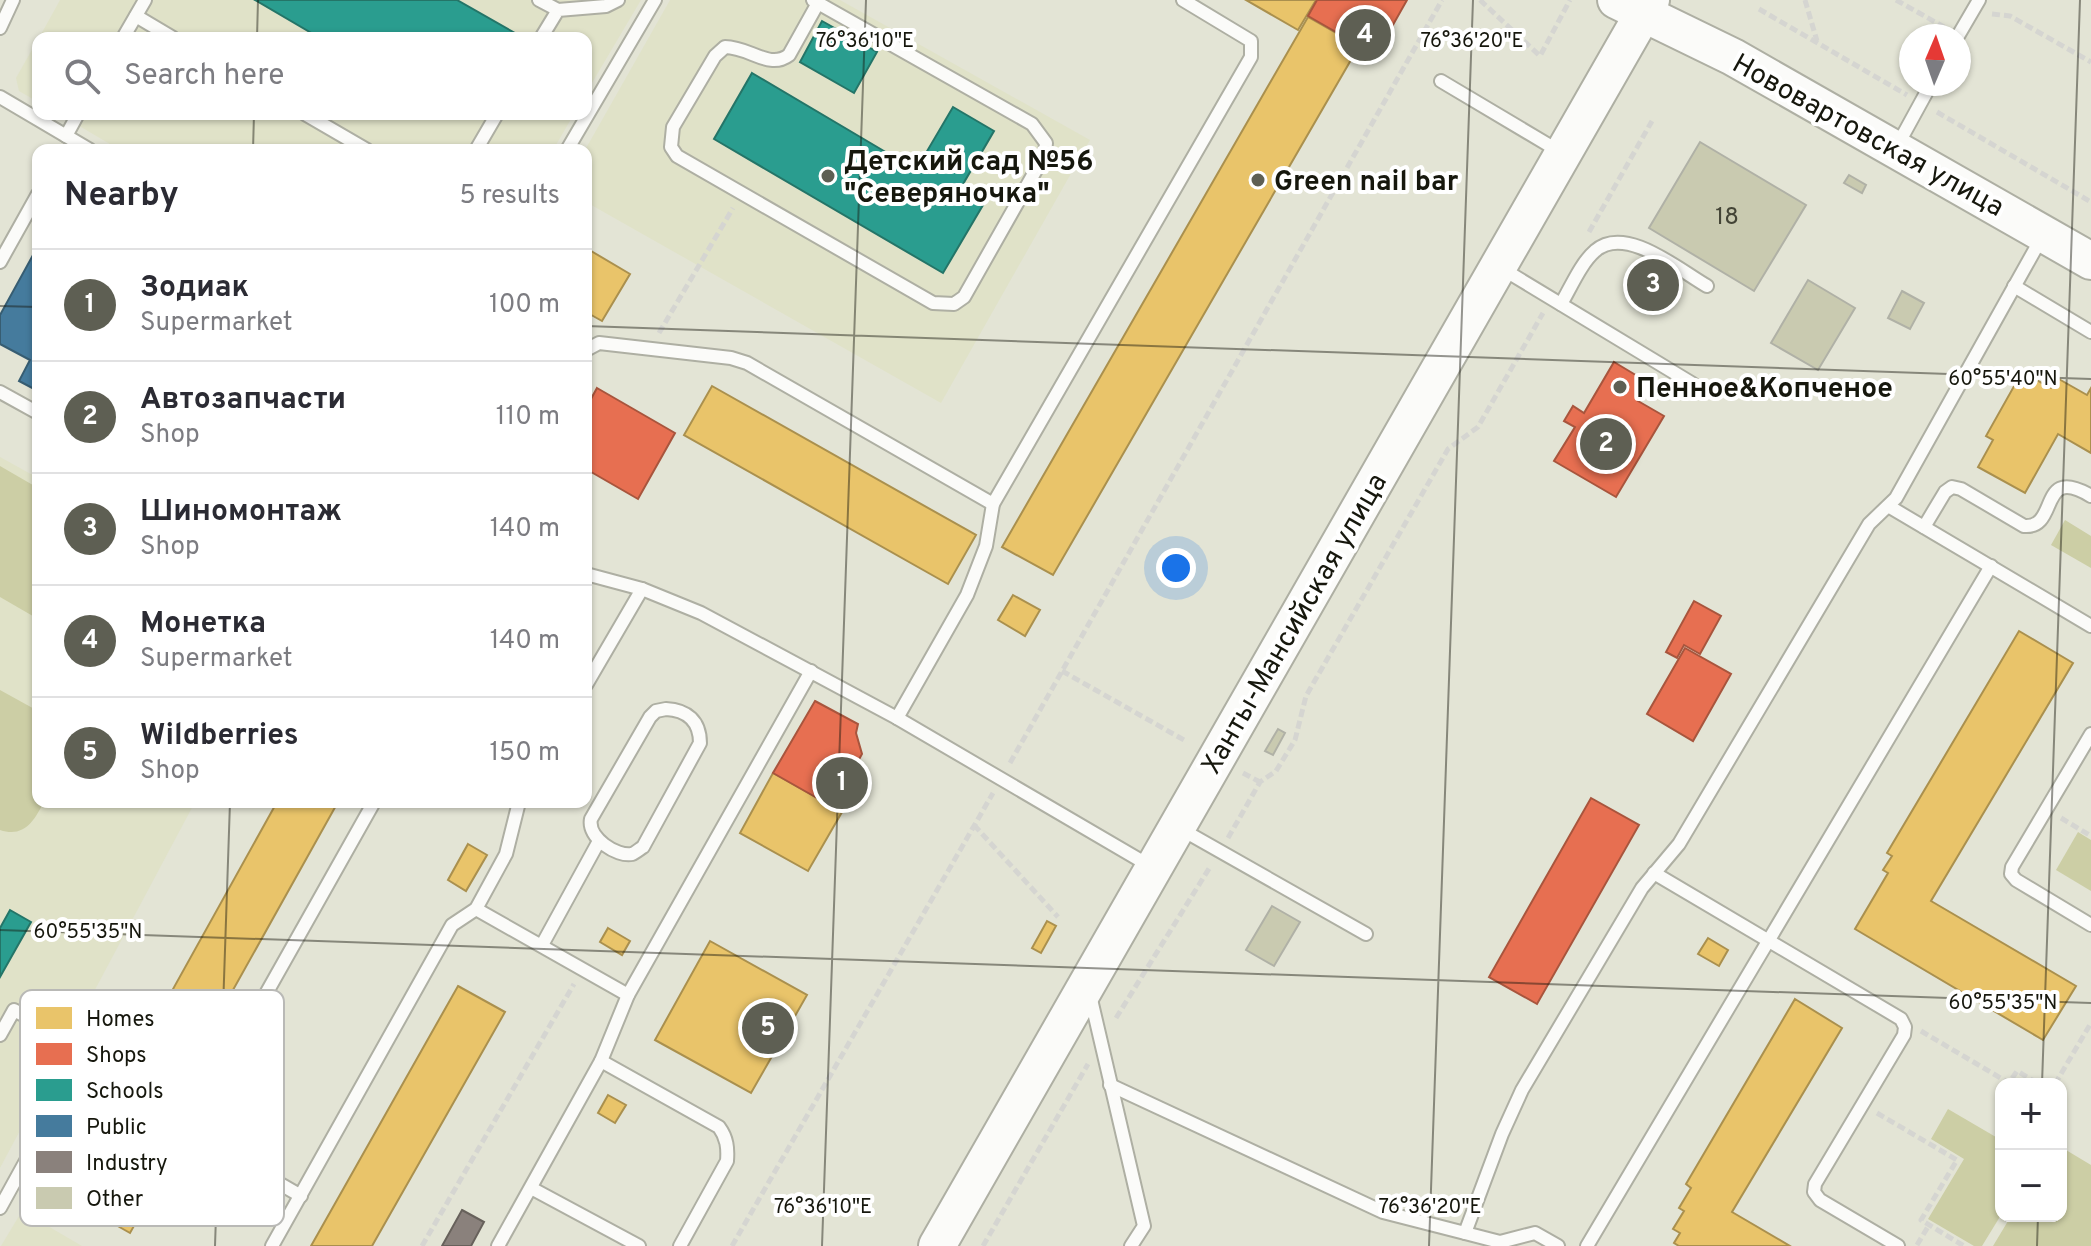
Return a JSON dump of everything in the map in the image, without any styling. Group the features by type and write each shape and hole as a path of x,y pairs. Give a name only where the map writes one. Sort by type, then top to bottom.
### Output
{"main road":[{"name":"Нововартовская улица","path":"1636,5 2091,261"},
{"name":"Ханты-Мансийская улица","path":"937,1246 1563,154 1636,5"}],"lane":[{"path":"0,28 13,0"},
{"path":"127,32 145,0"},
{"path":"539,0 558,10 606,6 618,0"},
{"path":"592,107 655,0"},
{"path":"897,718 967,595 986,546 993,504 1251,57 1251,41 1183,0"},
{"path":"1965,24 1979,0"},
{"path":"816,2 1032,124 1046,143 1045,154 964,297 954,304 933,303 677,156 671,147 673,127 715,56 725,47 747,50 774,62 782,60 789,55 816,2"},
{"path":"545,32 558,10"},
{"path":"136,16 163,32"},
{"path":"1441,81 1563,154"},
{"path":"1896,149 1925,96"},
{"path":"0,97 32,118"},
{"path":"34,120 66,141 75,120"},
{"path":"315,120 357,144"},
{"path":"480,144 494,120"},
{"path":"571,144 585,120"},
{"path":"0,262 32,205"},
{"path":"1465,1233 1522,1090 1642,888 1679,844 1869,524 1890,507 2044,234"},
{"path":"1556,301 1593,253 1607,242 1632,243 1707,286"},
{"path":"1498,266 1693,384"},
{"path":"2014,286 2091,332"},
{"path":"592,347 599,343 650,348 747,363 993,504"},
{"path":"0,392 32,410"},
{"path":"1924,527 1945,492 1952,487 1961,489 2024,526 2032,527 2038,523 2057,490 2064,486 2074,487 2091,496"},
{"path":"1890,507 2091,626"},
{"path":"1587,1246 1991,566"},
{"path":"592,576 642,589 701,613 897,718 1153,868"},
{"path":"592,675 642,589"},
{"path":"498,1246 601,1061 628,995 811,671"},
{"path":"666,709 677,709 692,717 697,724 700,743 643,847 632,854 622,853 599,841 591,832 591,819 650,717 656,711 666,709"},
{"path":"2091,734 2012,867 2011,874 2091,925"},
{"path":"268,990 371,808"},
{"path":"284,1225 452,925 476,909 506,854 518,808"},
{"path":"1176,827 1366,934"},
{"path":"542,945 599,841"},
{"path":"1654,873 1901,1019 1905,1027 1904,1035 1815,1184 1814,1192 1820,1200 1898,1246"},
{"path":"476,909 628,995"},
{"path":"1087,982 1144,1226 1131,1246"},
{"path":"0,1003 20,1013"},
{"path":"0,1035 14,1010"},
{"path":"601,1061 719,1127 724,1134 728,1147 727,1161 680,1246"},
{"path":"1110,1085 1383,1212 1500,1242 1535,1233 1558,1246"},
{"path":"0,1208 20,1172"},
{"path":"284,1186 301,1196"},
{"path":"531,1188 639,1246"},
{"path":"272,1246 284,1226"}],"path":[{"path":"732,1246 1001,779 1442,0"},
{"path":"1480,0 1540,56 1570,0"},
{"path":"1805,0 1817,42"},
{"path":"1896,0 1937,24"},
{"path":"1972,13 2010,16 2091,62"},
{"path":"1583,243 1652,121"},
{"path":"650,348 741,193"},
{"path":"983,1246 1100,1043 1260,782 1276,771 1295,740 1306,696 1448,449 1478,427 1556,301"},
{"path":"1062,671 1184,740"},
{"path":"1235,769 1260,782"},
{"path":"2046,809 2091,836"},
{"path":"974,825 1058,917"},
{"path":"422,1246 583,969"},
{"path":"2059,1078 2091,1023"},
{"path":"1905,1027 1923,1032 2001,1078"},
{"path":"2012,1078 2017,1071 2029,1078"},
{"path":"1862,1105 1957,1160 1921,1220 1964,1246"},
{"path":"1916,1246 1929,1225"}],"shaded area":[{"path":"60,0 641,0 592,83 592,32 42,32"},
{"name":"Детский сад №56 \"Северяночка\"","path":"670,0 840,0 1090,140 941,403 592,205 592,144 588,144"},
{"path":"32,50 32,99 19,91 16,78"},
{"path":"69,120 570,120 556,144 110,144"},
{"path":"0,457 32,475 32,808 192,808 95,990 20,990 20,1130 0,1168"},
{"path":"0,466 32,485 32,616 0,597"},
{"path":"2065,520 2091,536 2091,568 2051,545"},
{"path":"0,690 32,708 32,808 40,808 22,830 0,830"},
{"path":"2078,832 2091,840 2091,891 2056,870"},
{"path":"1948,1109 1995,1136 1997,1222 1982,1246 1974,1246 1928,1219 1964,1159 1931,1139"},
{"path":"2067,1151 2091,1165 2091,1246 1993,1246 2007,1222 2067,1222"},
{"path":"20,1214 20,1226 48,1226 82,1246 1,1246"}],"building: Homes":[{"path":"1246,0 1316,0 1298,30"},
{"path":"1308,17 1359,46 1053,575 1002,547"},
{"path":"592,252 630,274 602,321 592,315"},
{"path":"2022,372 2051,388 2057,378 2087,395 2091,388 2091,453 2058,434 2025,493 1978,467 1993,440 1986,436"},
{"path":"712,386 976,535 948,584 684,435"},
{"path":"1013,595 1040,610 1025,636 998,620"},
{"path":"2019,631 2073,663 1931,901 2076,986 2043,1040 1855,929 1888,873 1883,870 1892,856 1887,853"},
{"path":"773,773 842,812 808,871 740,833"},
{"path":"274,808 335,808 233,990 172,990"},
{"path":"468,844 487,855 466,891 448,880"},
{"path":"1047,921 1056,926 1041,953 1032,948"},
{"path":"608,928 630,941 622,955 600,942"},
{"path":"1708,938 1728,950 1719,966 1698,954"},
{"path":"710,941 807,995 751,1093 655,1040"},
{"path":"458,986 505,1012 372,1246 311,1246"},
{"path":"1795,999 1842,1028 1732,1212 1790,1246 1679,1246 1674,1243 1680,1233 1673,1229 1684,1211 1679,1208 1691,1188 1686,1184"},
{"path":"608,1095 626,1105 615,1123 598,1113"},
{"path":"118,1226 134,1226 130,1233"}],"building: Shops":[{"path":"1317,0 1407,0 1376,55 1308,16"},
{"path":"1645,266 1674,283 1662,304 1632,286"},
{"path":"1614,362 1649,383 1638,401 1664,416 1616,497 1554,461 1575,427 1564,421 1573,406 1584,413"},
{"path":"597,388 675,433 638,499 592,472 592,397"},
{"path":"1694,601 1721,616 1700,654 1684,645 1677,658 1666,652"},
{"path":"1685,648 1731,674 1693,741 1647,714"},
{"path":"815,701 858,724 856,733 862,754 833,807 773,773"},
{"path":"1591,798 1639,825 1537,1004 1489,977"}],"building: Schools":[{"path":"255,0 457,0 513,32 310,32"},
{"path":"822,21 877,52 854,93 800,62"},
{"path":"752,73 916,170 953,107 994,131 959,191 983,205 943,273 714,139"},
{"path":"10,910 31,922 0,977 0,928"}],"building: Public":[{"path":"32,257 32,388 19,381 30,360 0,344 0,315"}],"building: Industry":[{"path":"462,1210 484,1222 471,1246 442,1246"}],"building: Other":[{"path":"1700,142 1806,205 1754,291 1649,228"},
{"path":"1849,175 1866,185 1862,193 1844,183"},
{"path":"1808,280 1855,308 1818,370 1771,343"},
{"path":"1902,291 1924,303 1910,329 1888,318"},
{"path":"1278,729 1285,733 1273,755 1265,751"},
{"path":"1272,906 1300,922 1274,966 1246,950"}],"place":[{"name":"Монетка","path":"1365,35"},
{"name":"Детский сад №56 \"Северяночка\"","path":"828,176"},
{"name":"Green nail bar","path":"1258,180"},
{"name":"Шиномонтаж","path":"1653,285"},
{"name":"Пенное&Копченое","path":"1620,387"},
{"name":"Автозапчасти","path":"1606,444"},
{"name":"Зодиак","path":"842,783"},
{"name":"Wildberries","path":"768,1028"}]}
